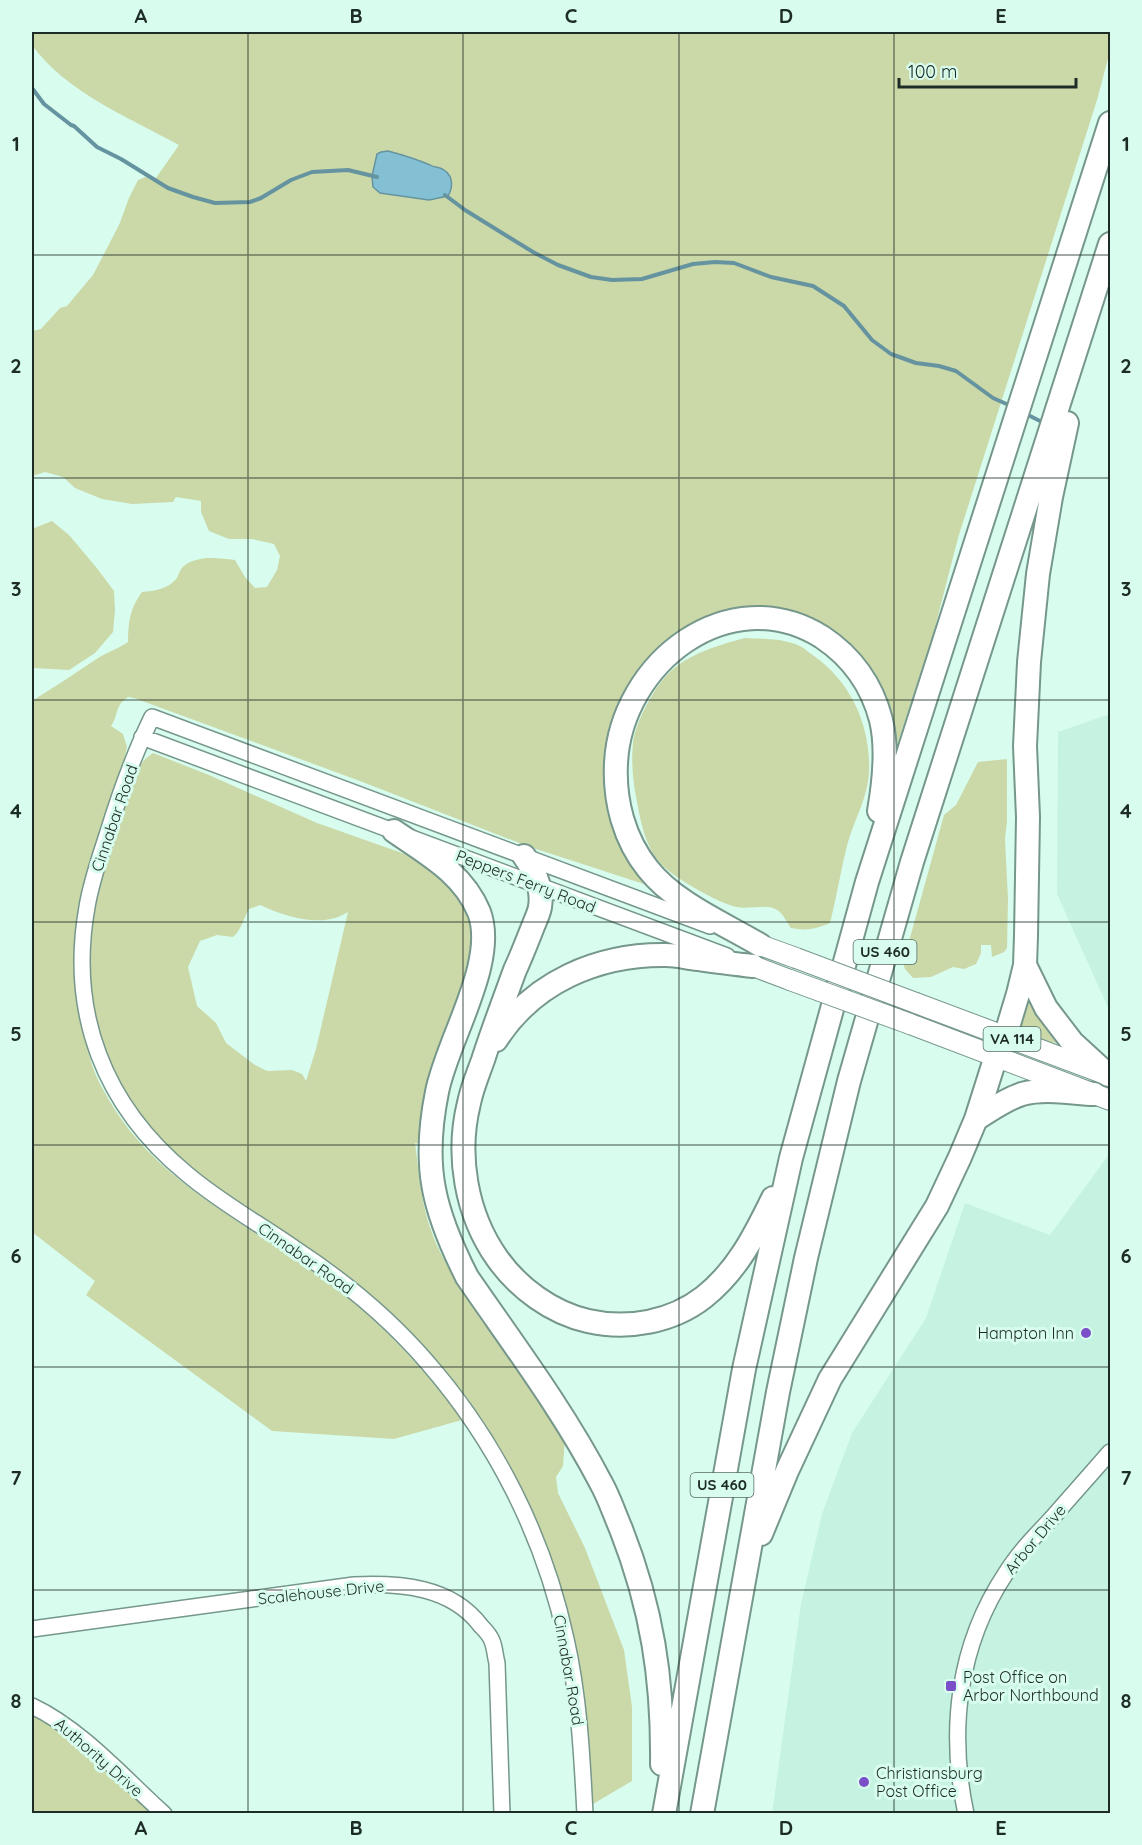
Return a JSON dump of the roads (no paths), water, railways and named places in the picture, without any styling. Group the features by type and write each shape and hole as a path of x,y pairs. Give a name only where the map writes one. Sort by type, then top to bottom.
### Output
{"highway":[{"name":"US 460","path":"664,1814 744,1369 791,1158 867,882 1110,123"},
{"name":"US 460","path":"702,1814 778,1392 826,1170 912,862 1110,244"},
{"path":"744,1574 787,1471 830,1379 937,1206 976,1119 1025,964 1028,817 1025,746 1029,662 1038,574 1067,422 1078,344"},
{"path":"757,955 663,885 648,870 634,850 617,802 616,753 621,728 630,704 658,663 674,648 718,624 739,620 785,620 807,628 847,656 862,676 875,700 884,746 881,800 867,882"},
{"path":"394,831 459,879 480,914 483,954 437,1090 430,1141 430,1169 434,1196 452,1248 467,1276 583,1450 602,1485 633,1559 653,1634 659,1671 662,1743 658,1814"},
{"path":"524,856 533,870 538,886 540,907 498,1016 469,1103 463,1150 469,1198 478,1225 489,1247 503,1266 541,1301 566,1314 588,1321 632,1325 661,1319 686,1310 723,1280 744,1252 764,1217 791,1158"},
{"path":"477,1079 487,1055 515,1016 550,985 571,974 603,962 639,956 757,955"},
{"path":"1025,964 1046,1008 1072,1042 1109,1075"},
{"path":"976,1119 1022,1094 1041,1091 1102,1097"}],"main road":[{"name":"Peppers Ferry Road","path":"757,955 796,958 916,1003 1000,1046"},
{"name":"Peppers Ferry Road","path":"757,955 790,980 910,1024 1000,1046"},
{"name":"VA 114","path":"1000,1046 1109,1075"},
{"name":"VA 114","path":"1000,1046 1102,1097"}],"street":[{"name":"Cinnabar Road","path":"152,717 142,737 115,809 86,908 82,982 84,1004 91,1034 105,1072 129,1114 156,1146 215,1195 318,1264 380,1314 431,1366 477,1426 519,1501 543,1557 559,1609 567,1640 577,1707 585,1814"},
{"name":"Peppers Ferry Road","path":"152,717 524,856 757,955"},
{"name":"Peppers Ferry Road","path":"142,737 538,886 757,955"},
{"name":"Arbor Drive","path":"966,1814 961,1791 957,1729 963,1675 972,1641 992,1596 1022,1551 1110,1452"},
{"name":"Scalehouse Drive","path":"32,1629 354,1585 390,1584 422,1589 452,1600 475,1618 492,1640 497,1664 502,1814"},
{"name":"Authority Drive","path":"32,1706 48,1714 82,1739 164,1814"}],"water":[{"path":"388,151 440,168 448,173 451,188 448,196 429,200 380,193 373,187 372,176 377,154"}],"waterway":[{"path":"32,88 44,104 74,126 97,147 168,188 215,203 250,202 291,180 312,172 348,170 377,177"},
{"path":"445,195 533,252 558,265 591,277 612,280 642,279 693,264 715,262 734,263 771,277 813,286 844,306 872,340 891,354 916,363 956,371 993,398 1011,406"},
{"path":"1026,414 1046,424"}],"place":[{"name":"Hampton Inn","path":"1086,1333"},
{"name":"Post Office on Arbor Northbound","path":"951,1686"},
{"name":"Christiansburg Post Office","path":"864,1782"}]}
